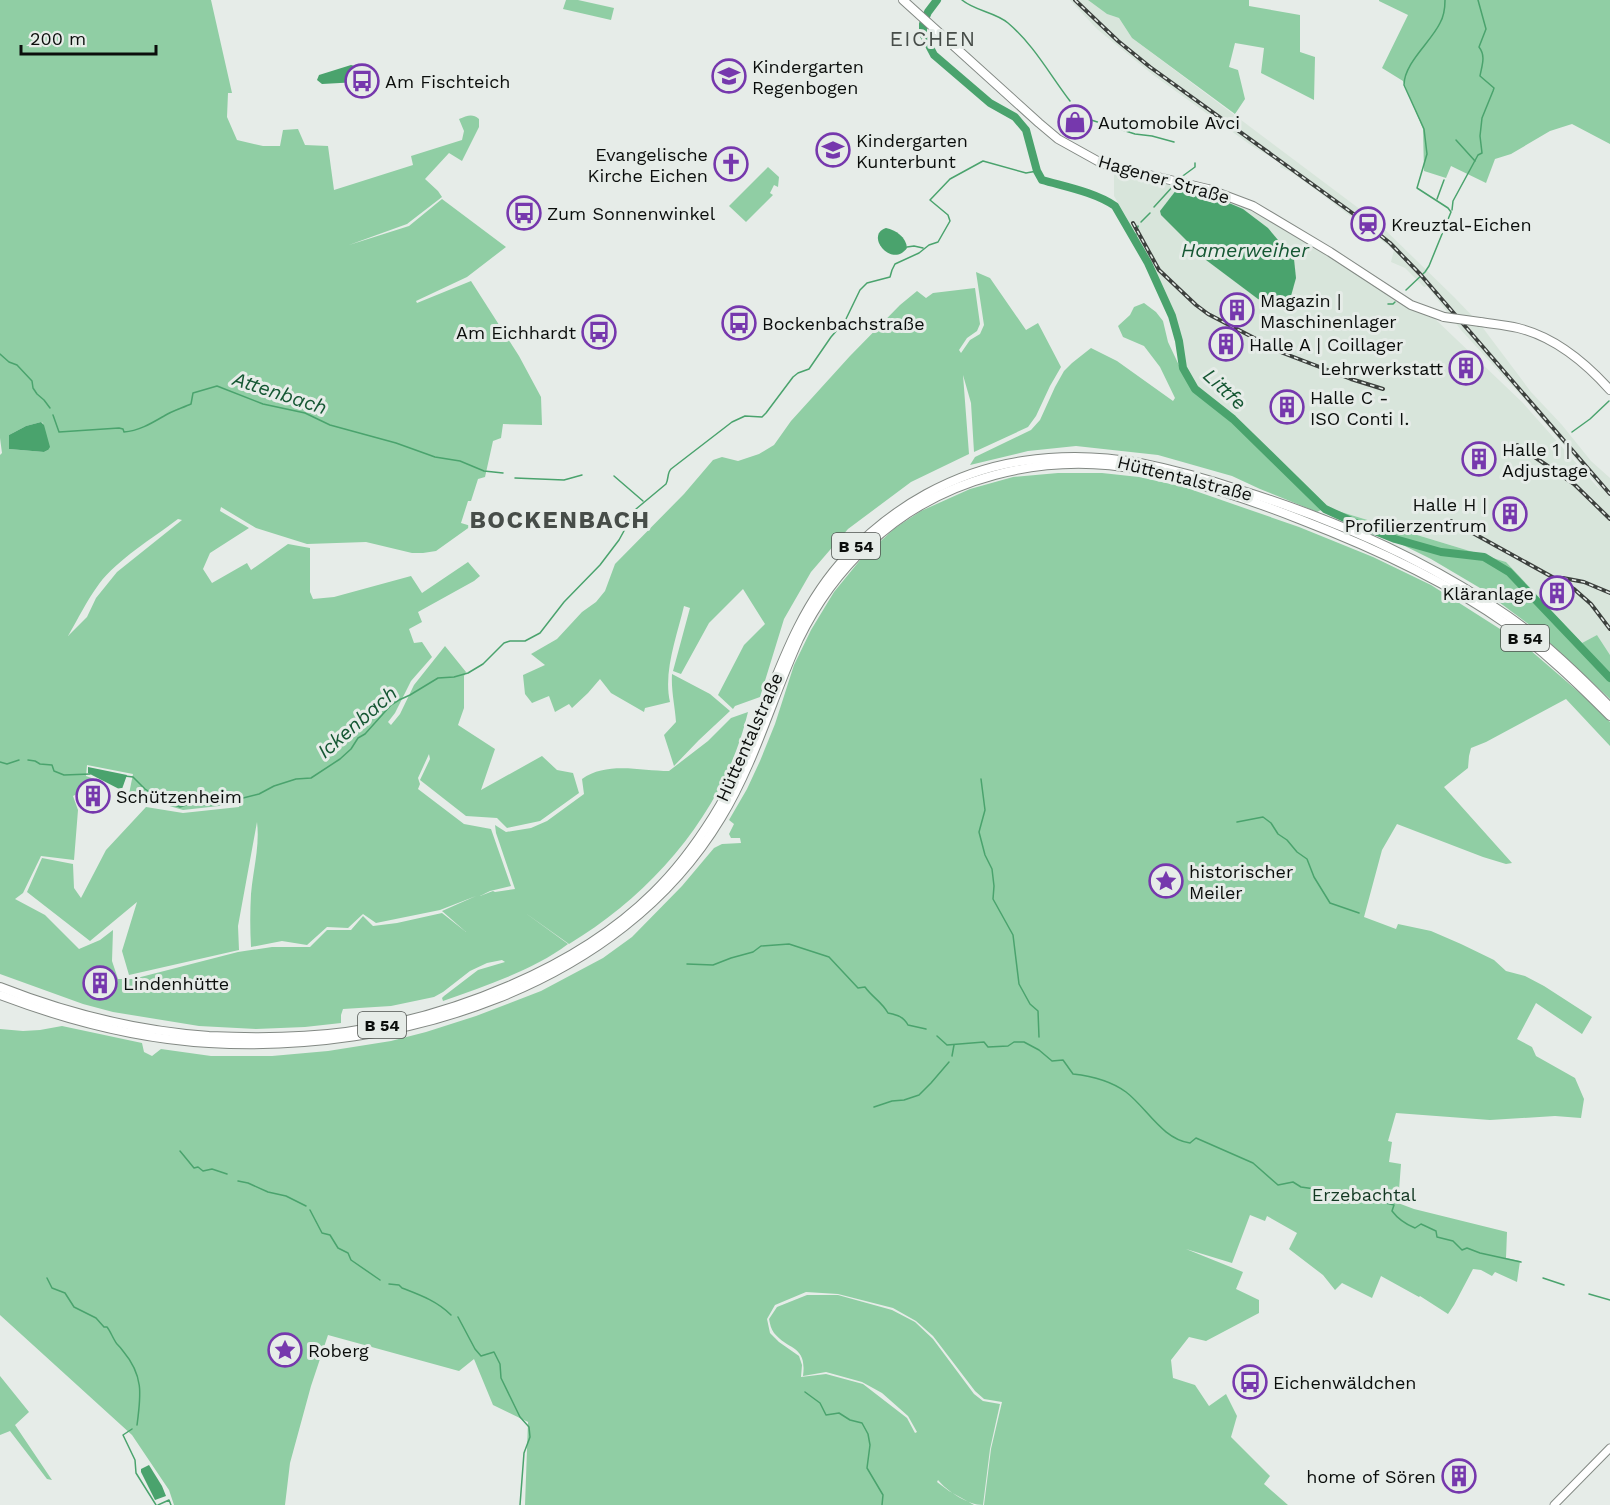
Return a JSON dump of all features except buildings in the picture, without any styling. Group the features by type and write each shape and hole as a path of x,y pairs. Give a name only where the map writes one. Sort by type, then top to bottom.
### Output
{"main road":[{"name":"Hagener Straße","path":"903,0 1058,139 1109,166 1178,181 1222,194 1260,209 1412,305 1431,313 1516,327 1552,340 1573,355 1610,390"},
{"name":"Hüttentalstraße","path":"64,1013 126,1028 207,1036 270,1037 345,1032 400,1022 466,1002 503,988 581,949 652,895 692,849 715,815 749,746 794,634 822,586 842,561 889,517 946,484 977,472 1025,460 1060,457 1139,463 1211,481 1364,537 1430,573"},
{"name":"B 54","path":"1430,573 1483,600 1535,636 1573,669 1610,707"},
{"name":"B 54","path":"1430,573 1530,642 1568,674 1610,716"},
{"name":"B 54","path":"0,987 64,1013"},
{"name":"B 54","path":"0,995 64,1013"},
{"path":"1554,1505 1610,1448"}],"shaded area":[{"path":"1070,0 1088,0 1107,14 1119,18 1132,38 1377,222 1480,324 1531,392 1591,461 1610,478 1610,655 1597,635 1582,643 1506,562 1328,508 1205,395 1184,371 1155,267 1114,196 1114,173 1141,175 1187,186 1244,206 1433,317 1523,403 1601,491 1528,403 1461,330 1427,286 1424,287 1405,268 1391,262 1394,250 1315,189 1280,167 1281,163 1252,146 1152,74 1097,29"}],"green space":[{"path":"0,0 211,0 232,93 228,93 227,117 237,140 263,146 280,146 283,130 298,129 305,145 328,146 334,190 413,165 411,156 462,140 464,131 459,119 474,116 479,119 479,127 462,161 449,153 425,179 442,197 407,224 349,245 409,226 442,199 506,247 467,277 416,301 417,303 471,281 519,356 541,397 542,425 503,424 501,438 493,441 485,477 478,479 461,523 471,526 436,551 412,553 366,542 307,544 256,528 221,507 220,511 249,528 210,553 203,569 212,583 247,563 251,570 288,544 310,548 310,592 313,599 334,597 411,576 422,593 468,562 480,576 418,612 422,622 409,629 414,643 422,642 432,657 411,681 388,722 391,725 400,714 414,685 445,646 466,672 464,708 458,725 495,749 481,790 542,756 557,770 573,773 579,793 540,821 507,828 497,818 466,816 420,780 430,759 429,754 418,778 420,784 418,789 464,824 491,829 511,886 490,891 480,896 493,891 515,889 495,825 506,832 531,828 547,821 584,794 582,779 592,773 624,768 669,771 708,741 731,718 748,712 737,748 722,782 704,815 682,846 630,900 569,944 524,912 568,944 523,970 443,1001 444,996 478,970 505,962 502,960 487,963 470,971 434,997 391,1006 343,1009 341,1023 256,1029 199,1026 113,1012 83,1004 0,974 0,455 2,453 0,438","holes":["41,422 48,450 44,452 9,449 9,435 26,426","178,519 182,520 117,572 96,598 87,617 68,636 90,596 126,557","87,765 133,774 129,794 183,810 241,802 239,807 183,813 146,807 106,850 81,898 74,888 73,864 42,858 27,892 90,941 137,902 122,951 129,975 239,950 238,926 257,822 257,849 250,920 251,947 282,941 307,945 327,927 348,928 363,914 376,923 440,910 476,896 442,911 466,932 442,913 373,926 363,916 351,930 327,930 310,947 272,947 238,952 133,979 118,979 112,961 113,930 100,940 79,949 45,915 15,899 23,893 41,856 74,860 78,810 73,796 100,781 86,776"]},
{"path":"566,0 578,0 614,8 611,20 563,9"},
{"path":"1088,0 1249,0 1249,6 1300,15 1300,52 1315,57 1314,100 1261,73 1264,48 1235,43 1229,67 1238,70 1245,99 1235,114 1132,38 1119,18 1107,14"},
{"path":"1379,0 1610,0 1610,144 1572,124 1550,131 1511,154 1495,159 1486,183 1451,166 1446,178 1424,171 1423,129 1403,81 1382,68 1408,15"},
{"path":"768,167 779,177 778,187 774,185 770,193 773,195 746,222 729,206"},
{"path":"976,272 990,278 1026,330 1038,323 1061,367 1028,427 974,452 971,403 963,375 969,454 911,482 848,529 811,572 784,619 760,697 735,706 733,709 718,695 744,645 765,624 743,589 709,623 681,674 673,671 690,608 684,606 668,679 670,702 645,708 644,712 611,693 600,679 572,708 569,704 555,712 549,696 532,703 525,694 523,675 545,665 531,654 557,639 582,612 596,602 605,591 615,564 684,494 713,460 722,457 738,461 759,454 774,445 791,421 850,356 917,291 926,298 933,293 975,288 980,324 977,331 967,338 959,350 961,353 970,340 980,334 984,325"},
{"path":"1144,303 1163,321 1168,342 1184,376 1223,407 1265,453 1327,507 1317,512 1232,476 1158,455 1076,446 1028,451 970,465 975,457 1031,430 1040,420 1064,371 1091,348 1117,361 1173,401 1175,398 1160,367 1144,346 1123,337 1118,326 1130,315 1134,307"},
{"name":"Erzebachtal","path":"1058,473 1102,473 1139,477 1184,487 1299,527 1373,557 1431,585 1522,643 1610,722 1610,746 1566,699 1471,748 1468,768 1444,787 1512,863 1506,864 1483,857 1397,824 1382,850 1364,917 1396,929 1398,924 1431,931 1461,944 1494,960 1506,971 1525,976 1544,986 1592,1017 1582,1034 1536,1003 1517,1039 1532,1047 1536,1056 1575,1078 1584,1099 1581,1118 1555,1116 1490,1120 1396,1113 1388,1141 1392,1142 1389,1162 1401,1164 1398,1203 1507,1232 1506,1258 1520,1261 1517,1282 1495,1272 1492,1276 1481,1270 1473,1269 1448,1314 1420,1296 1381,1276 1372,1298 1342,1283 1335,1290 1323,1275 1289,1249 1297,1233 1267,1216 1265,1221 1250,1215 1232,1263 1186,1249 1243,1272 1236,1289 1259,1300 1259,1313 1206,1341 1189,1337 1171,1360 1173,1378 1195,1385 1209,1406 1226,1394 1237,1416 1231,1437 1270,1476 1264,1484 1288,1505 984,1505 991,1449 1002,1402 984,1399 975,1391 933,1336 916,1321 893,1308 838,1294 806,1292 775,1305 767,1319 770,1333 799,1356 802,1365 801,1377 826,1374 863,1384 907,1418 915,1433 917,1432 908,1416 882,1393 862,1382 826,1372 803,1376 804,1366 800,1354 780,1339 771,1328 769,1319 777,1307 807,1295 838,1295 892,1310 915,1322 933,1339 974,1394 983,1401 1000,1404 990,1449 983,1505 967,1501 974,1505 525,1505 528,1422 493,1405 474,1359 459,1371 328,1335 290,1463 285,1505 174,1505 169,1490 132,1435 0,1315 0,1029 23,1031 62,1026 142,1043 144,1052 152,1056 161,1049 211,1056 272,1056 328,1051 391,1041 476,1016 541,991 603,958 632,937 682,886 714,848 722,844 741,843 740,838 731,838 729,834 734,824 729,820 760,761 794,665 811,630 834,592 861,559 895,528 921,511 970,489 1013,477"},
{"path":"1328,508 1506,562 1582,643 1597,635 1610,655 1610,699 1535,629 1480,588 1431,559"},
{"path":"672,674 710,694 730,711 674,766 664,735 676,722"},
{"path":"0,1376 29,1412 15,1425 52,1480 47,1479 10,1431 0,1435"}],"water":[{"path":"351,65 355,66 360,81 358,82 322,84 317,80 319,75"},
{"name":"Hamerweiher","path":"1181,188 1215,197 1243,209 1268,228 1294,259 1296,278 1291,296 1282,303 1269,303 1258,299 1206,260 1161,215 1160,211 1177,189"},
{"path":"886,228 903,237 907,248 901,253 894,255 888,253 879,243 880,232"},
{"path":"41,422 44,425 50,447 48,450 44,452 9,449 9,435 26,426"},
{"path":"88,767 127,775 122,789 88,773"},
{"path":"149,1465 166,1496 155,1500 141,1472 141,1469"}],"waterway":[{"name":"Littfe","path":"937,0 923,24 923,34 934,55 990,103 1015,117 1026,130 1037,171 1042,180 1089,193 1115,206 1148,263 1172,316 1183,368 1195,389 1233,419 1325,509 1395,539 1441,552 1484,557 1509,572 1610,678"},
{"path":"962,0 1008,23 1034,50 1070,101"},
{"path":"1406,290 1429,266 1451,212 1417,188 1427,154 1424,129 1404,85 1408,69 1441,20 1445,0"},
{"path":"1452,210 1453,201 1478,155 1482,153 1480,136 1482,118 1494,88 1480,76 1483,57 1479,47 1486,29 1478,0"},
{"path":"1078,109 1088,119 1135,134 1174,142"},
{"path":"1456,140 1475,161"},
{"name":"Ickenbach","path":"125,776 133,777 160,799 180,807 189,804 227,804 296,779 311,778 351,749 358,738 365,734 391,705 438,678 468,673 483,664 504,643 525,641 540,633 564,602 600,565 619,540 636,509 666,484 671,469 732,422 745,416 762,417 793,377 809,369 845,321 860,290 867,283 890,277 895,264 938,242 950,221 948,215 930,200 950,179 983,161 1026,173 1037,171"},
{"path":"1180,178 1195,167 1195,163"},
{"path":"1437,199 1444,180"},
{"path":"1154,207 1175,184"},
{"path":"1141,222 1150,213"},
{"name":"Littfe","path":"1135,241 1136,234"},
{"path":"907,247 923,248"},
{"path":"1388,304 1395,302"},
{"path":"0,354 9,362 17,365 32,381 33,388 50,408"},
{"name":"Attenbach","path":"53,415 59,432 119,428 124,432 130,431 191,404 193,393 217,386 263,404 305,413 330,425 396,443 435,457 460,461 484,471 503,473"},
{"path":"1572,432 1609,401"},
{"name":"Attenbach","path":"515,478 564,480 582,475"},
{"name":"Attenbach","path":"614,476 643,501"},
{"name":"Ickenbach","path":"0,762 7,764 19,760"},
{"name":"Ickenbach","path":"28,760 52,765 54,771 64,775 90,774"},
{"path":"981,779 985,810 979,832 985,855 992,869 993,899 1013,935 1019,984 1030,1004 1038,1011 1039,1037"},
{"path":"1237,822 1263,817 1271,823 1278,834 1307,859 1314,877 1330,903 1359,913"},
{"path":"687,964 713,965 753,952 761,946 789,944 829,957 858,988 865,987 888,1013 897,1015 908,1025 926,1029"},
{"path":"937,1036 947,1045 984,1042 988,1047 1024,1042 1039,1050 1052,1061 1063,1060 1073,1074 1101,1080 1120,1088 1171,1136 1190,1143 1196,1138 1253,1163 1278,1185 1293,1182 1301,1187 1358,1196 1394,1205 1392,1211 1405,1223 1415,1228 1421,1224 1436,1231 1437,1237 1453,1241 1462,1250 1467,1248 1521,1262"},
{"path":"952,1056 954,1045"},
{"path":"874,1107 919,1095 949,1062"},
{"path":"180,1151 194,1168 198,1167 203,1171 212,1169 227,1174"},
{"path":"238,1181 286,1196 306,1206"},
{"path":"310,1210 322,1233 330,1235 338,1248 348,1253 351,1260 380,1280"},
{"path":"47,1278 52,1288 65,1293 74,1307 96,1318 104,1327 107,1327 130,1360 138,1377 140,1395 137,1425"},
{"path":"1543,1278 1564,1285"},
{"path":"389,1284 399,1285 428,1299 451,1315"},
{"path":"1589,1294 1610,1300"},
{"path":"458,1317 481,1356 494,1352 500,1364 501,1378 520,1417 529,1427 530,1437 524,1453 520,1505"},
{"path":"805,1392 820,1403 826,1415 839,1413 850,1420 862,1423 868,1434 870,1445 867,1468 883,1495 882,1505"},
{"path":"132,1429 123,1435 135,1460 136,1473 156,1505"},
{"path":"158,1505 169,1500 171,1505"}],"railway":[{"path":"1075,0 1118,41 1150,67 1355,215 1390,243 1420,274 1610,494"},
{"path":"1133,223 1159,270 1208,314 1283,353 1383,389"},
{"path":"1517,445 1574,484 1610,519"},
{"path":"1451,521 1574,589 1591,604 1610,629"},
{"path":"1563,578 1584,582 1610,593"}],"place":[{"name":"Kindergarten Regenbogen","path":"729,76"},
{"name":"Am Fischteich","path":"362,81"},
{"name":"Automobile Avci","path":"1075,122"},
{"name":"Kindergarten Kunterbunt","path":"833,150"},
{"name":"Evangelische Kirche Eichen","path":"731,164"},
{"name":"Zum Sonnenwinkel","path":"524,213"},
{"name":"Kreuztal-Eichen","path":"1368,224"},
{"name":"Magazin | Maschinenlager","path":"1237,310"},
{"name":"Bockenbachstraße","path":"739,323"},
{"name":"Am Eichhardt","path":"599,332"},
{"name":"Halle A | Coillager","path":"1226,344"},
{"name":"Lehrwerkstatt","path":"1466,368"},
{"name":"Halle C - ISO Conti I.","path":"1287,407"},
{"name":"Halle 1 | Adjustage","path":"1479,459"},
{"name":"Halle H | Profilierzentrum","path":"1510,514"},
{"name":"Kläranlage","path":"1557,593"},
{"name":"Schützenheim","path":"93,796"},
{"name":"historischer Meiler","path":"1166,881"},
{"name":"Lindenhütte","path":"100,983"},
{"name":"Roberg","path":"285,1350"},
{"name":"Eichenwäldchen","path":"1250,1382"},
{"name":"home of Sören","path":"1459,1476"}],"district":[{"name":"EICHEN","path":"933,38"},
{"name":"BOCKENBACH","path":"560,520"}]}
